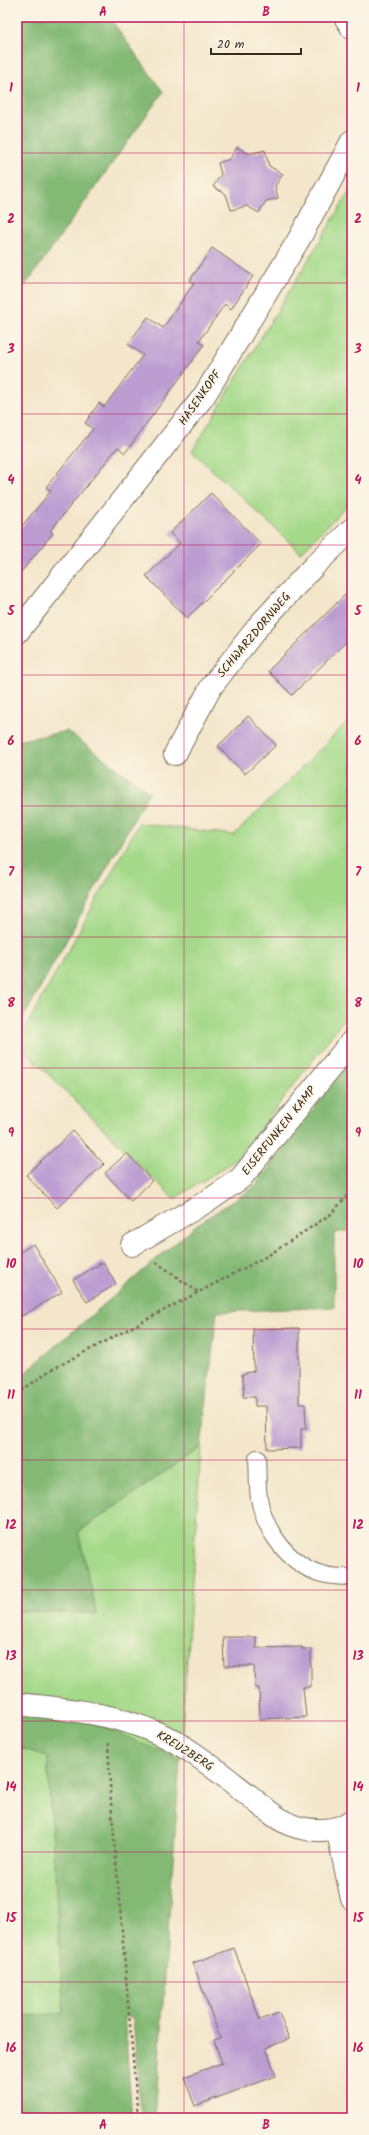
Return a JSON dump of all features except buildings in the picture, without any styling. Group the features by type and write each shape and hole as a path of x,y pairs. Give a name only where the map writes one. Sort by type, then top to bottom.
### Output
{"street":[{"path":"345,17 352,28"},
{"name":"HASENKOPF","path":"17,633 204,396 299,239 352,141"},
{"name":"SCHWARZDORNWEG","path":"175,754 211,687 260,624 314,566 352,529"},
{"name":"EISERFUNKEN KAMP","path":"132,1245 211,1199 241,1178 352,1041"},
{"name":"KREUZBERG","path":"17,1704 106,1715 163,1735 204,1762 272,1814 290,1824 307,1829 345,1824 352,1899"}],"lane":[{"path":"257,1458 259,1498 262,1512 285,1551 297,1563 309,1570 323,1575 352,1578"}],"path":[{"path":"17,1394 49,1371 269,1255 331,1214 352,1190"},
{"path":"132,1245 198,1292"},
{"path":"106,1715 111,1802 138,2118"}],"green space":[{"path":"17,17 109,17 163,92 17,297"},
{"path":"352,188 352,500 301,553 192,451"},
{"path":"352,717 352,1009 236,1160 174,1199 17,1043 139,823 234,835"},
{"path":"67,731 149,792 17,1029 17,741"},
{"path":"352,1058 352,1230 334,1233 334,1307 217,1312 201,1447 78,1532 97,1614 17,1611 17,1375 19,1378 196,1225 253,1188"},
{"path":"201,1447 180,1760 83,1718 17,1711 17,1611 97,1614 78,1532"},
{"path":"17,1711 83,1718 180,1760 155,2118 141,2118 133,2018 124,2015 132,2118 17,2118 17,2017 64,2013 47,1756 17,1747"},
{"path":"17,1747 47,1756 64,2014 17,2017"}]}
